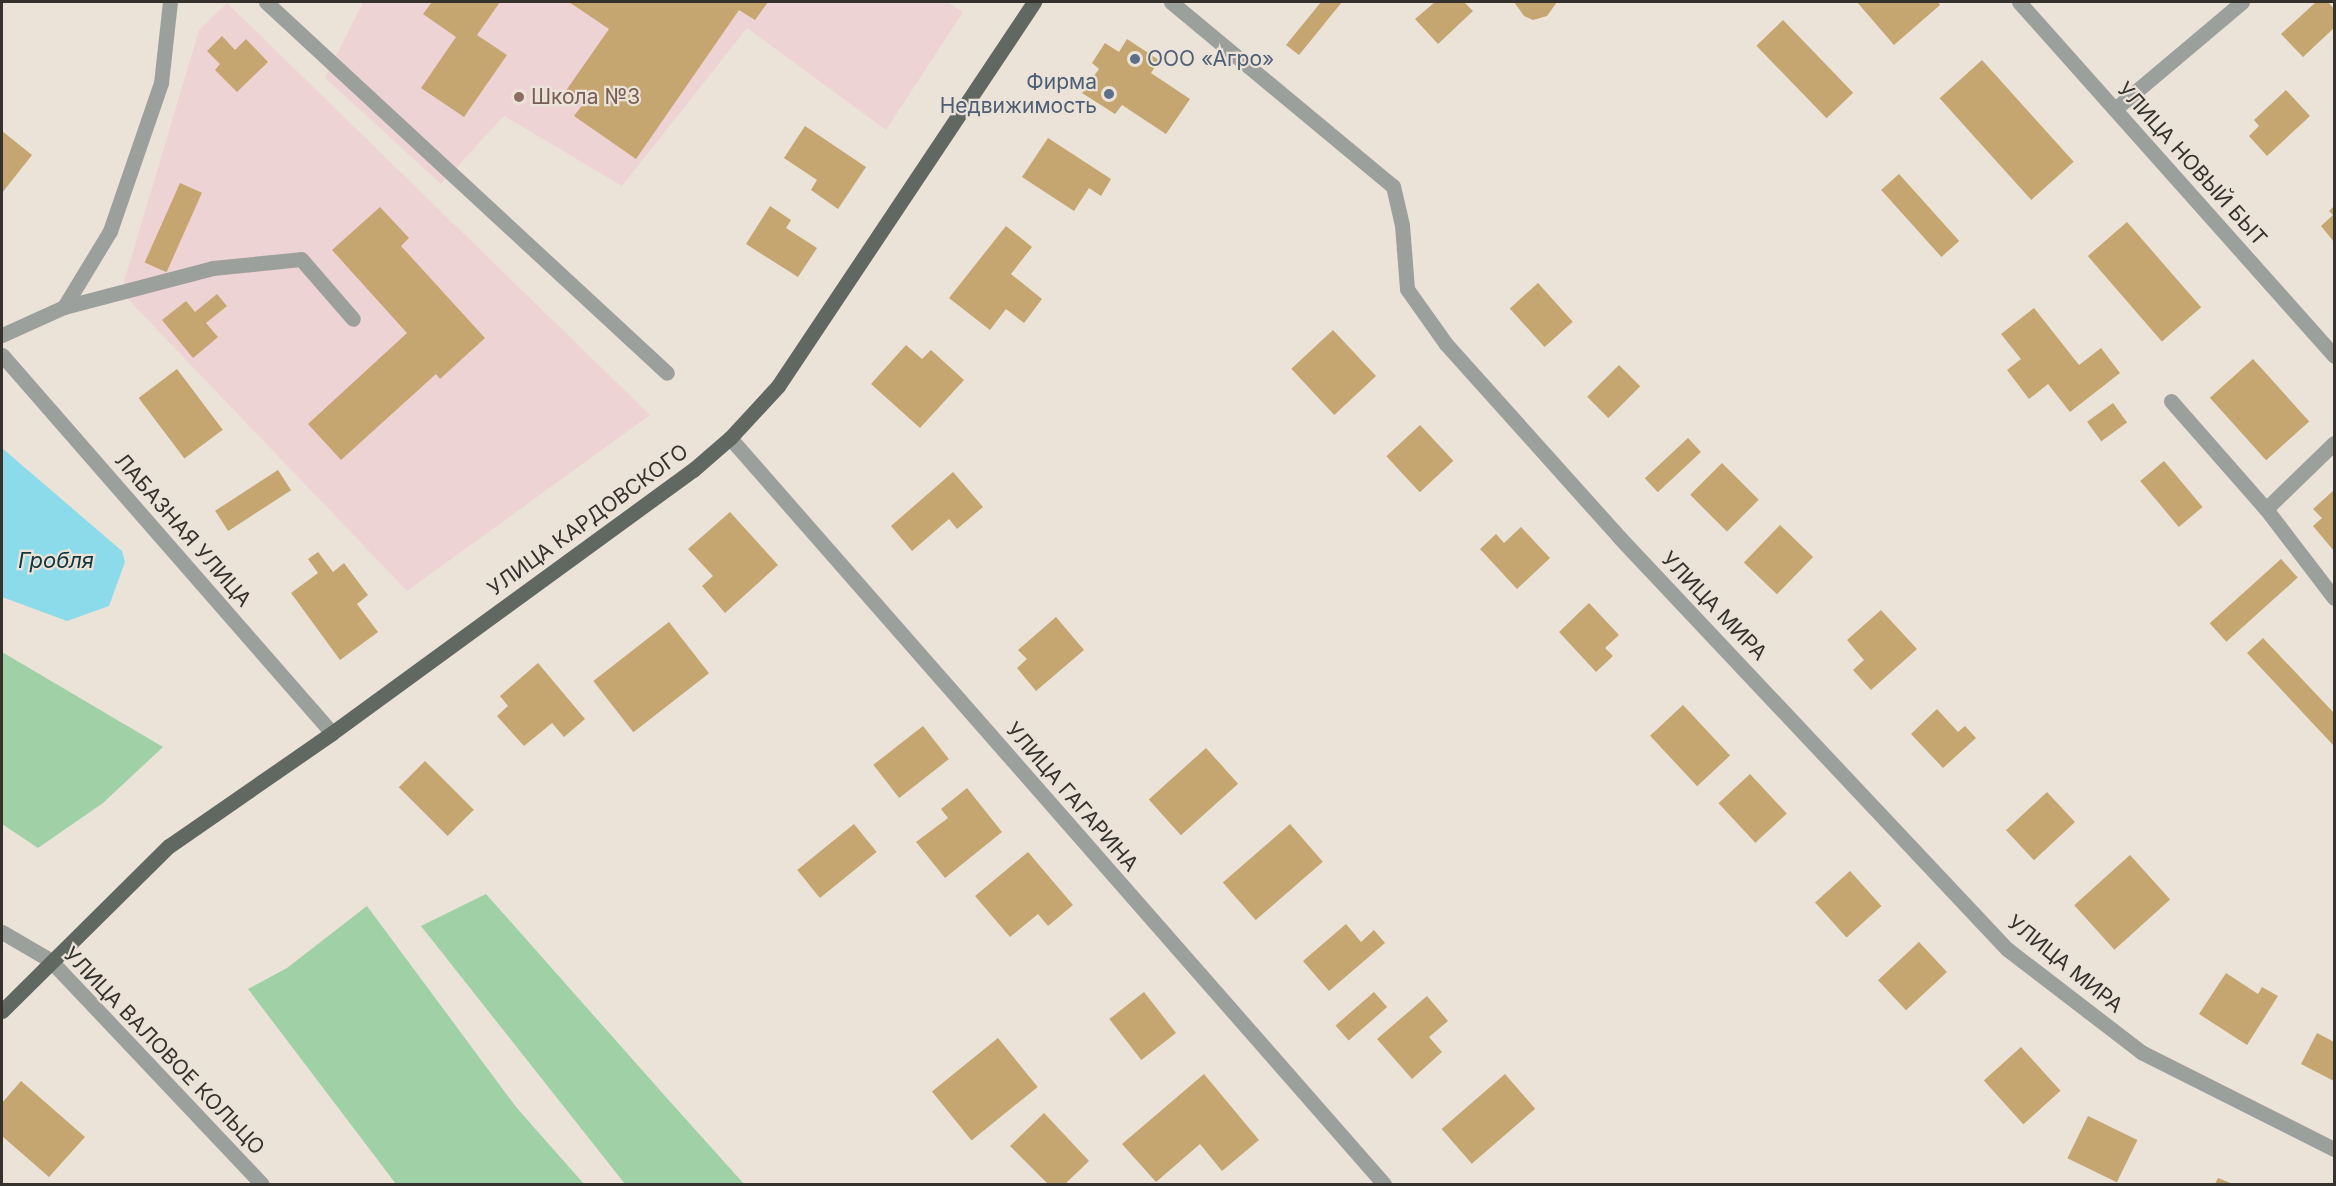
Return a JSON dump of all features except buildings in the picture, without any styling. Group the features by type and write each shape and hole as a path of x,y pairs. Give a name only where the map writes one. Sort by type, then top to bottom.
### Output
{"main road":[{"name":"УЛИЦА КАРДОВСКОГО","path":"2,1011 50,960 169,846 332,733 693,470 730,438 778,386 1034,2"}],"street":[{"path":"64,307 110,231 161,83 170,2"},
{"path":"266,2 667,373"},
{"name":"УЛИЦА МИРА","path":"1171,2 1393,186 1402,225 1407,289 1446,344 1619,537 2007,949 2141,1052 2334,1149"},
{"name":"УЛИЦА НОВЫЙ БЫТ","path":"2019,2 2334,356"},
{"path":"2115,109 2242,2"},
{"path":"2,335 64,307 213,268 301,259 352,320"},
{"name":"ЛАБАЗНАЯ УЛИЦА","path":"2,355 332,733"},
{"path":"2171,401 2266,509 2334,598"},
{"name":"УЛИЦА ГАГАРИНА","path":"730,438 1383,1185"},
{"path":"2266,509 2334,443"},
{"name":"УЛИЦА ВАЛОВОЕ КОЛЬЦО","path":"2,932 50,960 262,1185"}],"shaded area":[{"name":"Школа №3","path":"363,2 947,2 963,12 886,130 747,28 622,186 504,116 441,184 325,78"},
{"path":"227,3 650,415 407,591 121,292 199,30"}],"green space":[{"path":"2,652 163,747 103,803 38,848 2,824"},
{"path":"486,894 744,1184 625,1184 421,926"},
{"path":"367,906 516,1107 584,1184 396,1184 248,989 287,968"}],"water":[{"name":"Гробля","path":"2,448 122,551 125,562 109,606 67,621 2,597"}],"place":[{"name":"ООО «Агро»","path":"1135,59"},
{"name":"Фирма Недвижимость","path":"1109,94"},
{"name":"Школа №3","path":"519,97"}]}
